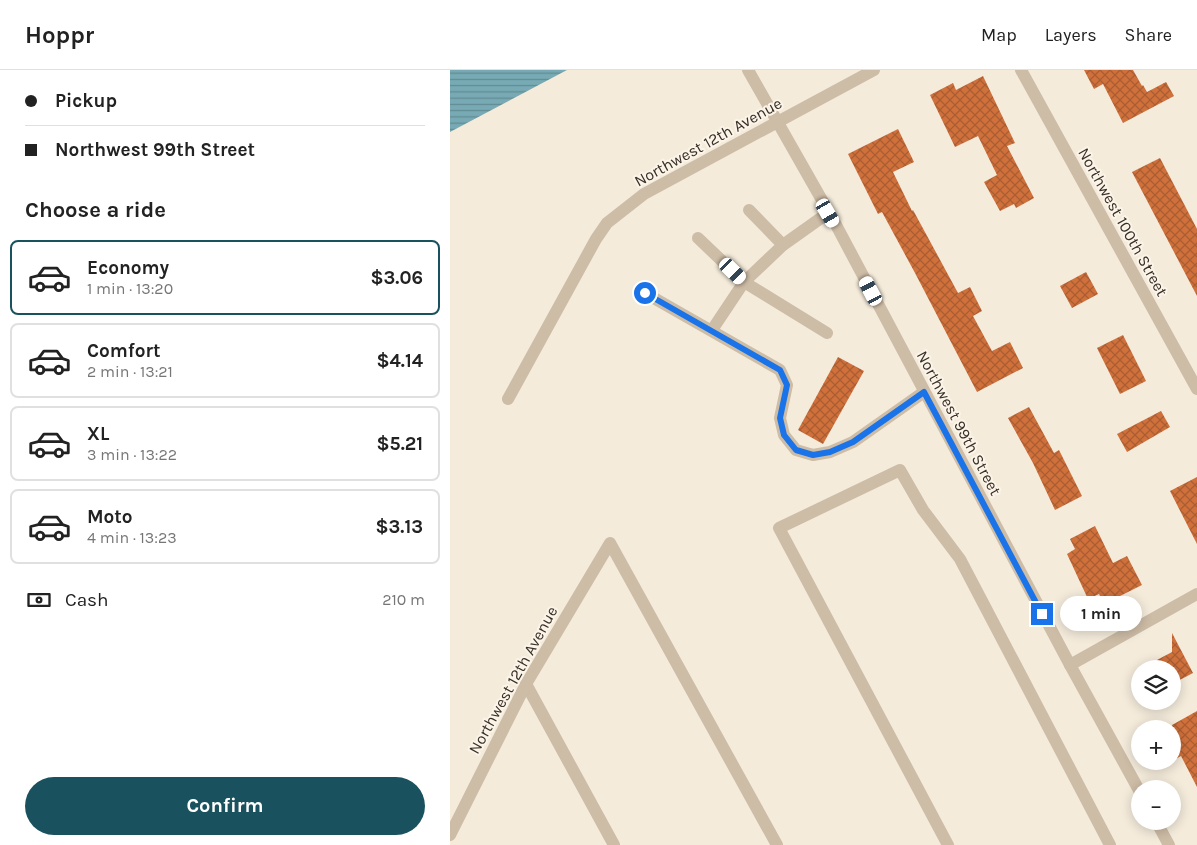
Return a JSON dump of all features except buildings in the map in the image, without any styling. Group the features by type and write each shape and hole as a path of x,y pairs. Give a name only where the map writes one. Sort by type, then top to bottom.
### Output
{"street":[{"name":"Northwest 99th Street","path":"748,70 828,213 1133,780"},
{"name":"Northwest 12th Avenue","path":"508,399 596,239 608,223 644,194 874,70"},
{"name":"Northwest 100th Street","path":"1021,70 1197,389"},
{"path":"749,210 783,245"},
{"path":"712,330 744,282 783,245 828,213"},
{"path":"698,238 744,282 827,333"},
{"path":"645,293 780,370 787,385 780,418 784,435 796,450 813,455 830,452 853,442 924,392"},
{"path":"948,845 779,528 900,470 923,510 960,559 1110,845"},
{"name":"Northwest 12th Avenue","path":"450,835 526,684 610,543 778,845"},
{"path":"1070,665 1197,594"},
{"path":"526,684 614,845"},
{"path":"1161,830 1169,845"}],"water":[{"path":"450,70 567,70 450,132"}],"route":[{"path":"645,293 780,370 787,385 780,418 784,435 796,450 813,455 830,452 853,442 924,392 1042,614"}]}
